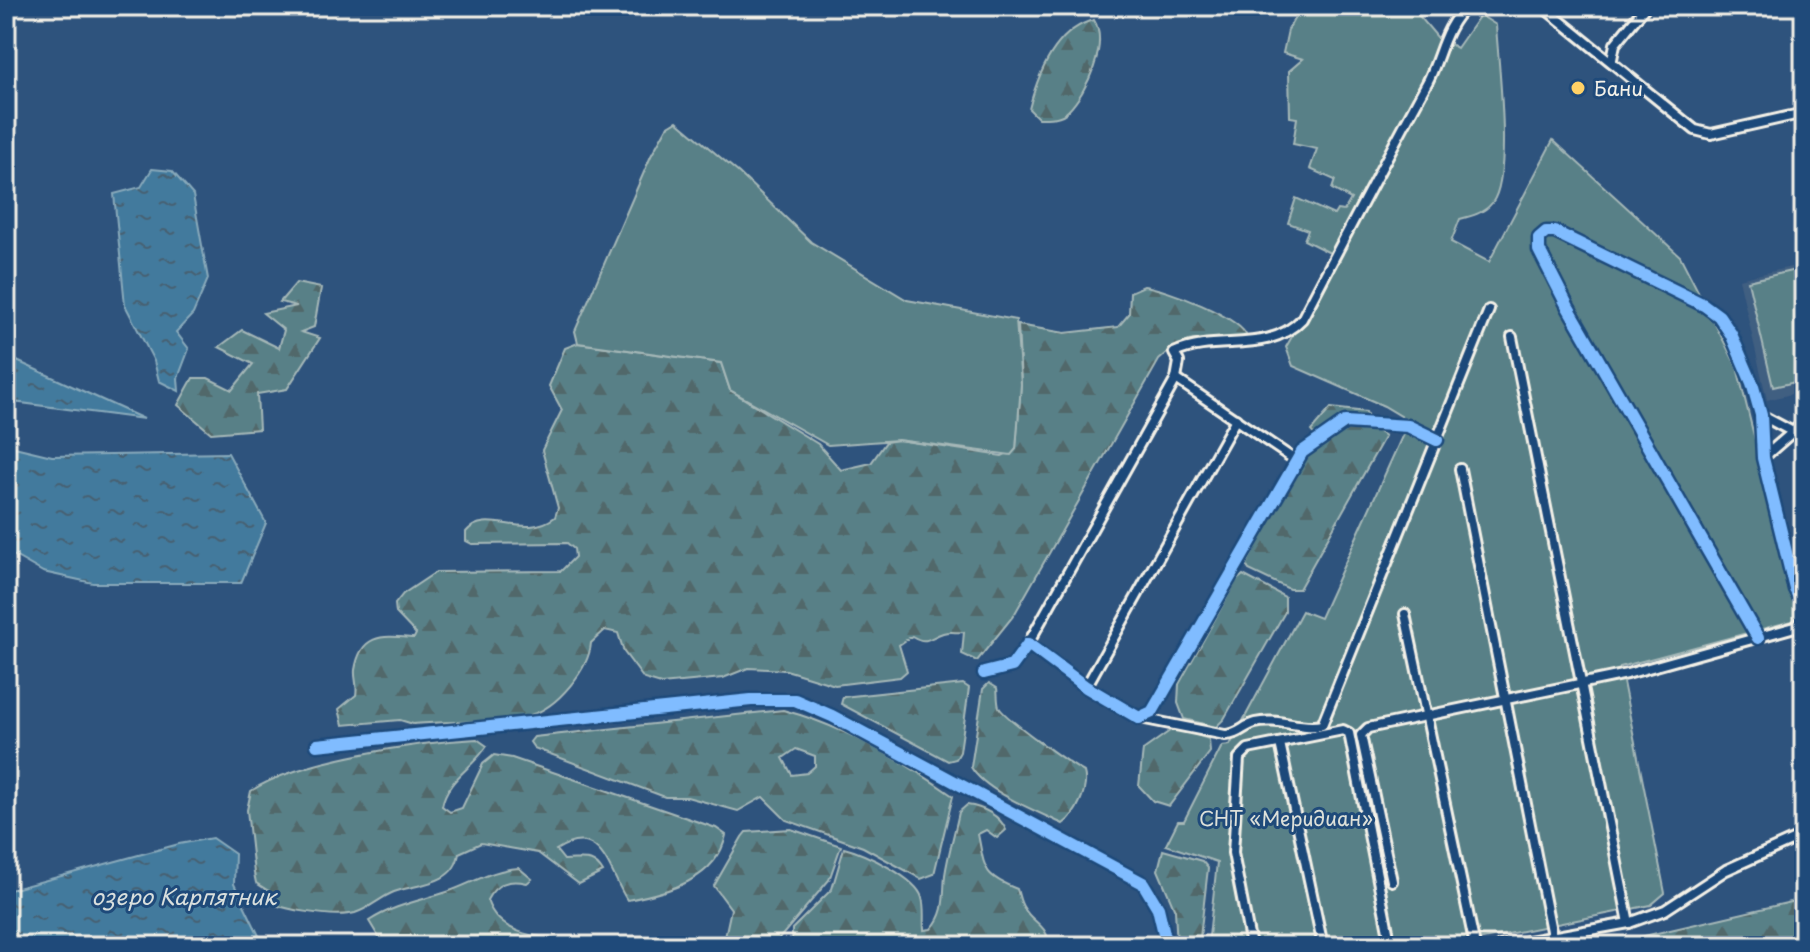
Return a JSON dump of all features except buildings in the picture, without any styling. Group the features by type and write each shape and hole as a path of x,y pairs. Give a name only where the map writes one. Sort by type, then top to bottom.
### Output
{"street":[{"path":"984,673 1012,666 1028,644 1176,379 1179,362 1174,353 1188,347 1267,342 1290,332 1302,319 1384,158 1430,77 1446,34 1467,6"},
{"path":"1542,6 1612,59 1622,73 1703,133 1804,113"},
{"path":"1612,59 1615,44 1646,6"},
{"path":"1758,638 1568,307 1539,250 1539,238 1546,232 1555,232 1684,295 1719,316 1731,334 1761,415 1763,458 1795,589 1804,607"},
{"path":"1028,644 1086,687 1139,718 1225,735 1237,735 1253,723 1267,721 1311,728 1322,725 1489,310"},
{"path":"1512,337 1629,923"},
{"path":"1176,379 1295,460"},
{"path":"1761,415 1791,431"},
{"path":"1086,687 1236,419"},
{"path":"1139,718 1152,712 1295,460 1345,422 1408,426 1437,440"},
{"path":"1763,458 1804,422"},
{"path":"1460,469 1552,936"},
{"path":"1405,614 1475,946"},
{"path":"1392,881 1361,735 1368,728 1582,683 1758,638 1795,627 1804,619"},
{"path":"317,745 751,700 795,700 898,751 1143,883 1158,908 1167,946"},
{"path":"1251,946 1233,853 1239,758 1248,749 1343,730 1349,733 1391,946"},
{"path":"1280,743 1323,946"},
{"path":"1500,946 1629,923 1665,910 1726,870 1804,835"}],"shaded area":[{"path":"1804,264 1804,391 1767,400 1739,279"}],"green space":[{"name":"СНТ «Меридиан»","path":"1301,6 1411,6 1437,37 1457,48 1480,15 1496,25 1503,145 1498,189 1492,203 1485,209 1460,219 1451,242 1489,262 1553,140 1680,256 1737,367 1798,614 1796,620 1620,667 1665,893 1651,905 1448,946 1208,946 1217,862 1166,845 1178,821 1184,821 1222,746 1230,745 1302,611 1320,618 1409,421 1384,406 1293,366 1286,347 1338,257 1304,240 1308,230 1288,223 1296,198 1334,215 1337,210 1344,211 1351,199 1332,189 1335,180 1310,169 1317,149 1293,144 1297,118 1290,117 1289,71 1303,59 1283,53 1288,30"},
{"path":"1094,20 1099,42 1089,80 1065,114 1038,118 1029,109 1051,55 1069,33"},
{"path":"677,121 739,173 811,242 907,300 1016,320 1021,384 1016,449 1011,455 898,440 828,445 730,390 721,363 578,343 575,331 651,156 667,127"},
{"path":"1804,268 1804,380 1773,387 1748,281"},
{"path":"296,283 321,288 314,327 301,332 320,338 287,389 257,394 259,429 211,433 178,405 193,378 208,378 232,390 253,364 219,347 242,330 279,348 284,330 263,313 297,306 280,302"},
{"path":"1144,286 1169,292 1218,313 1242,329 1247,337 1193,340 1183,343 1159,360 1014,615 977,661 962,654 964,632 948,632 924,640 912,636 899,645 907,671 900,677 835,685 786,670 748,668 723,678 661,684 644,679 624,652 618,633 605,630 591,643 584,664 570,686 551,704 530,715 488,721 413,724 400,720 343,725 339,709 356,695 355,670 363,649 376,639 414,638 416,634 396,613 395,604 403,594 436,572 561,571 575,557 574,549 567,543 472,544 466,541 466,532 484,522 531,526 555,517 558,508 542,450 562,410 549,386 565,348 578,343 721,363 730,390 818,444 841,470 871,463 886,442 898,440 1002,456 1016,449 1021,384 1018,325 1065,333 1118,327 1129,314 1130,292"},
{"path":"1331,408 1366,412 1368,417 1343,417 1316,437 1311,431"},
{"path":"1344,429 1377,431 1385,436 1299,589 1289,589 1249,570 1246,565 1295,473 1312,451"},
{"path":"1243,575 1285,597 1285,612 1224,719 1216,727 1184,719 1178,703 1179,684 1236,581"},
{"path":"989,683 997,688 998,705 1003,712 1038,741 1084,772 1085,786 1080,801 1063,824 999,792 971,767 983,689"},
{"path":"963,684 969,688 960,752 956,759 948,761 841,704 843,697"},
{"path":"783,710 828,725 872,746 953,796 934,874 921,879 863,847 786,820 763,797 738,811 687,797 665,797 534,748 530,742 534,737","holes":["796,749 815,756 815,766 807,773 792,775 783,758"]},
{"path":"1174,728 1209,739 1210,752 1169,806 1153,801 1139,786 1143,750"},
{"path":"477,739 487,746 449,788 442,806 450,812 462,808 483,764 494,755 512,758 716,828 726,835 721,850 712,863 688,882 627,900 602,854 584,842 556,850 564,860 591,861 603,872 579,884 538,853 481,843 459,853 450,871 434,882 394,892 355,913 305,912 258,896 270,892 256,883 254,873 247,810 251,791 298,770 360,754"},
{"path":"967,805 990,813 1006,830 997,838 986,830 978,834 984,863 991,875 1017,889 1027,913 1046,934 1048,946 782,946 792,942 792,929 832,889 844,848 876,861 911,882 922,898 924,930 931,929 941,910 946,867 959,812"},
{"path":"791,829 841,846 829,880 773,946 723,946 731,909 714,886 742,837 746,832"},
{"path":"1163,850 1202,861 1208,868 1199,946 1177,946 1175,910 1158,870"},
{"path":"519,868 532,879 527,883 503,884 487,900 504,924 517,931 548,938 595,940 599,946 384,946 369,921 397,907 447,892 491,874"},
{"path":"1804,899 1804,946 1601,946"}],"water":[{"path":"152,169 172,171 193,195 208,279 193,314 176,332 189,349 178,378 179,391 159,381 154,361 125,305 114,194 141,187"},
{"path":"6,356 144,419 6,401"},
{"path":"6,445 52,456 228,453 266,523 241,583 93,583 43,572 6,551"},
{"name":"озеро Карпятник","path":"212,838 235,854 234,884 264,946 6,946 6,891 179,844"}],"cycle path":[{"path":"1758,638 1568,307 1539,250 1539,238 1546,232 1555,232 1704,305 1719,316 1731,334 1752,383 1761,415 1763,458 1795,589 1804,607"},
{"path":"984,673 1012,666 1028,644 1086,687 1139,718 1152,712 1302,452 1345,422 1408,426 1437,440"},
{"path":"317,745 751,700 795,700 832,716 1143,883 1158,908 1167,946"}],"place":[{"name":"Бани","path":"1578,88"}]}
